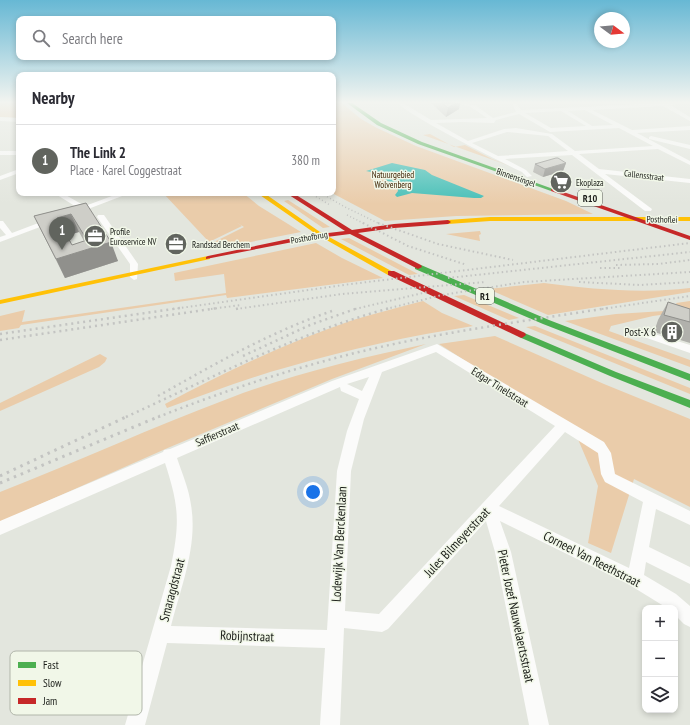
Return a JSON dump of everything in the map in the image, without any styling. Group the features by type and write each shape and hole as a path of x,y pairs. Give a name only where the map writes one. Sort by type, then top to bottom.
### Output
{"main road":[{"name":"Binnensingel","path":"406,137 633,218"},
{"name":"Binnensingel","path":"419,137 648,220 690,238"},
{"name":"R1","path":"264,196 318,233 398,277 515,332 613,374 690,404"},
{"name":"R1","path":"294,196 358,236 429,271 572,333 690,378"},
{"name":"Posthoflei","path":"633,218 648,220 690,219"},
{"name":"Posthofbrug","path":"0,310 145,272 266,245 350,231 422,223 490,219 633,218"},
{"name":"Binnensingel","path":"648,220 664,223 690,232"},
{"name":"Posthofbrug","path":"475,221 480,223 648,220"},
{"name":"Posthoflei","path":"664,223 690,223"},
{"name":"Posthofbrug","path":"0,302 134,275"}],"street":[{"path":"456,137 524,171 529,176"},
{"path":"467,143 478,137"},
{"path":"553,137 648,209"},
{"path":"642,138 648,137 690,147"},
{"path":"642,138 690,163"},
{"path":"496,158 660,147"},
{"path":"0,151 16,151"},
{"name":"Callensstraat","path":"598,171 690,181"},
{"path":"0,178 16,172"},
{"path":"62,196 84,209"},
{"path":"0,240 119,196"},
{"path":"575,198 575,200 603,211 604,216 597,219"},
{"path":"101,217 134,264 134,275"},
{"path":"0,223 11,236"},
{"path":"648,335 690,349"},
{"name":"Saffierstraat","path":"0,528 169,454 336,384 436,348"},
{"name":"Edgar Tinelstraat","path":"436,348 602,449 605,453 607,473 610,478 690,518"},
{"name":"Lodewijk Van Berckenlaan","path":"330,725 344,471 350,439 365,398 378,369"},
{"path":"345,388 365,398"},
{"name":"Jules Bilmeyerstraat","path":"335,619 382,623 563,426"},
{"name":"Smaragdstraat","path":"142,700 179,566 184,539 185,518 183,499 169,454"},
{"path":"635,580 651,499"},
{"name":"Corneel Van Reethstraat","path":"489,508 635,580 669,599 682,609 690,618"},
{"name":"Pieter Jozef Nauwelaertsstraat","path":"489,508 503,552 539,725"},
{"path":"641,551 690,576"},
{"name":"Robijnstraat","path":"160,634 334,639"},
{"name":"Smaragdstraat","path":"135,725 138,715"}],"green space":[{"name":"Natuurgebied Wolvenberg","path":"336,137 396,137 416,146 566,201 593,214 456,216 385,221 336,195"},
{"path":"428,137 435,137 449,144"},
{"path":"465,145 492,159 510,166 456,147"},
{"path":"166,196 247,196 259,206 301,232 215,249 210,244 244,227 236,222 242,226 209,242"},
{"path":"288,200 330,227 323,228 284,201"},
{"path":"480,231 480,241 446,234"},
{"path":"349,238 418,274 409,275 341,239"},
{"path":"316,243 342,258 383,278 227,298 226,295 21,325 19,328 0,331 0,316 25,310 22,322 226,293 224,274 175,281 174,273"},
{"path":"544,283 598,289 635,291 690,288 690,292 548,315 488,289"},
{"path":"464,295 519,318 509,320 454,296"},
{"path":"423,301 442,313 473,326 426,334 334,354 257,376 167,408 165,404 234,369 305,338 353,320"},
{"path":"690,301 690,311 653,316 611,326 609,331 690,360 690,367 565,321 616,314 680,310 676,303"},
{"path":"535,326 690,388 690,394 526,327"},
{"path":"495,336 604,384 690,419 690,507 634,479 611,553 588,543 598,486 574,430 439,344"},
{"path":"426,344 332,379 170,447 0,522 0,492 201,409 254,389 327,367"},
{"path":"100,354 107,358 99,367 0,411 0,403"}],"water":[{"path":"392,163 425,170 432,175 484,196 481,198 474,198 412,193 397,197 395,195 398,191 397,187 375,173 366,171"}],"building":[{"path":"556,158 566,163 545,169 535,164"},
{"path":"86,203 111,242 56,259 34,216","holes":["71,214 87,240 72,245 57,218"]},
{"path":"668,302 690,309 690,322 664,315"}],"railway":[{"path":"315,196 330,205"},
{"path":"326,196 380,224"},
{"path":"347,215 363,223"},
{"path":"363,223 408,246 467,265"},
{"path":"378,223 438,244 513,260"},
{"path":"176,309 351,284 690,243"},
{"path":"448,278 690,252"},
{"path":"616,265 658,264 690,260"},
{"path":"600,268 622,268"},
{"path":"390,308 442,295 524,282 690,272"},
{"path":"241,308 236,309 342,294 486,282"},
{"path":"579,282 640,285 690,282"},
{"path":"356,309 427,292"},
{"path":"602,309 690,296"},
{"path":"213,309 241,305"},
{"path":"176,309 180,308"},
{"path":"213,309 218,308"},
{"path":"126,417 289,343 356,318 390,308"},
{"path":"386,309 390,308"},
{"path":"158,417 257,381 359,352 514,322 608,308"},
{"path":"0,334 176,309"},
{"path":"0,340 213,309"},
{"path":"243,356 310,325 356,309"},
{"path":"158,396 265,339 309,319 332,311"},
{"path":"0,476 128,416"},
{"path":"0,483 160,416"}],"traffic: fast":[{"path":"407,137 420,143 553,190"},
{"path":"418,267 546,322 690,378"},
{"path":"522,335 613,374 690,404"}],"traffic: slow":[{"path":"264,196 318,233 391,273"},
{"path":"448,222 490,219 690,219"},
{"path":"0,302 208,258"}],"traffic: jam":[{"path":"553,190 690,238"},
{"path":"294,196 339,225 418,267"},
{"path":"208,258 303,238 394,226 448,222"},
{"path":"391,273 522,335"}],"place":[{"name":"Ekoplaza","path":"561,182"},
{"name":"Profile Euroservice NV","path":"95,236"},
{"name":"Randstad Berchem","path":"176,244"},
{"name":"The Link 2","path":"62,250"},
{"name":"Post-X 6","path":"672,332"}]}
